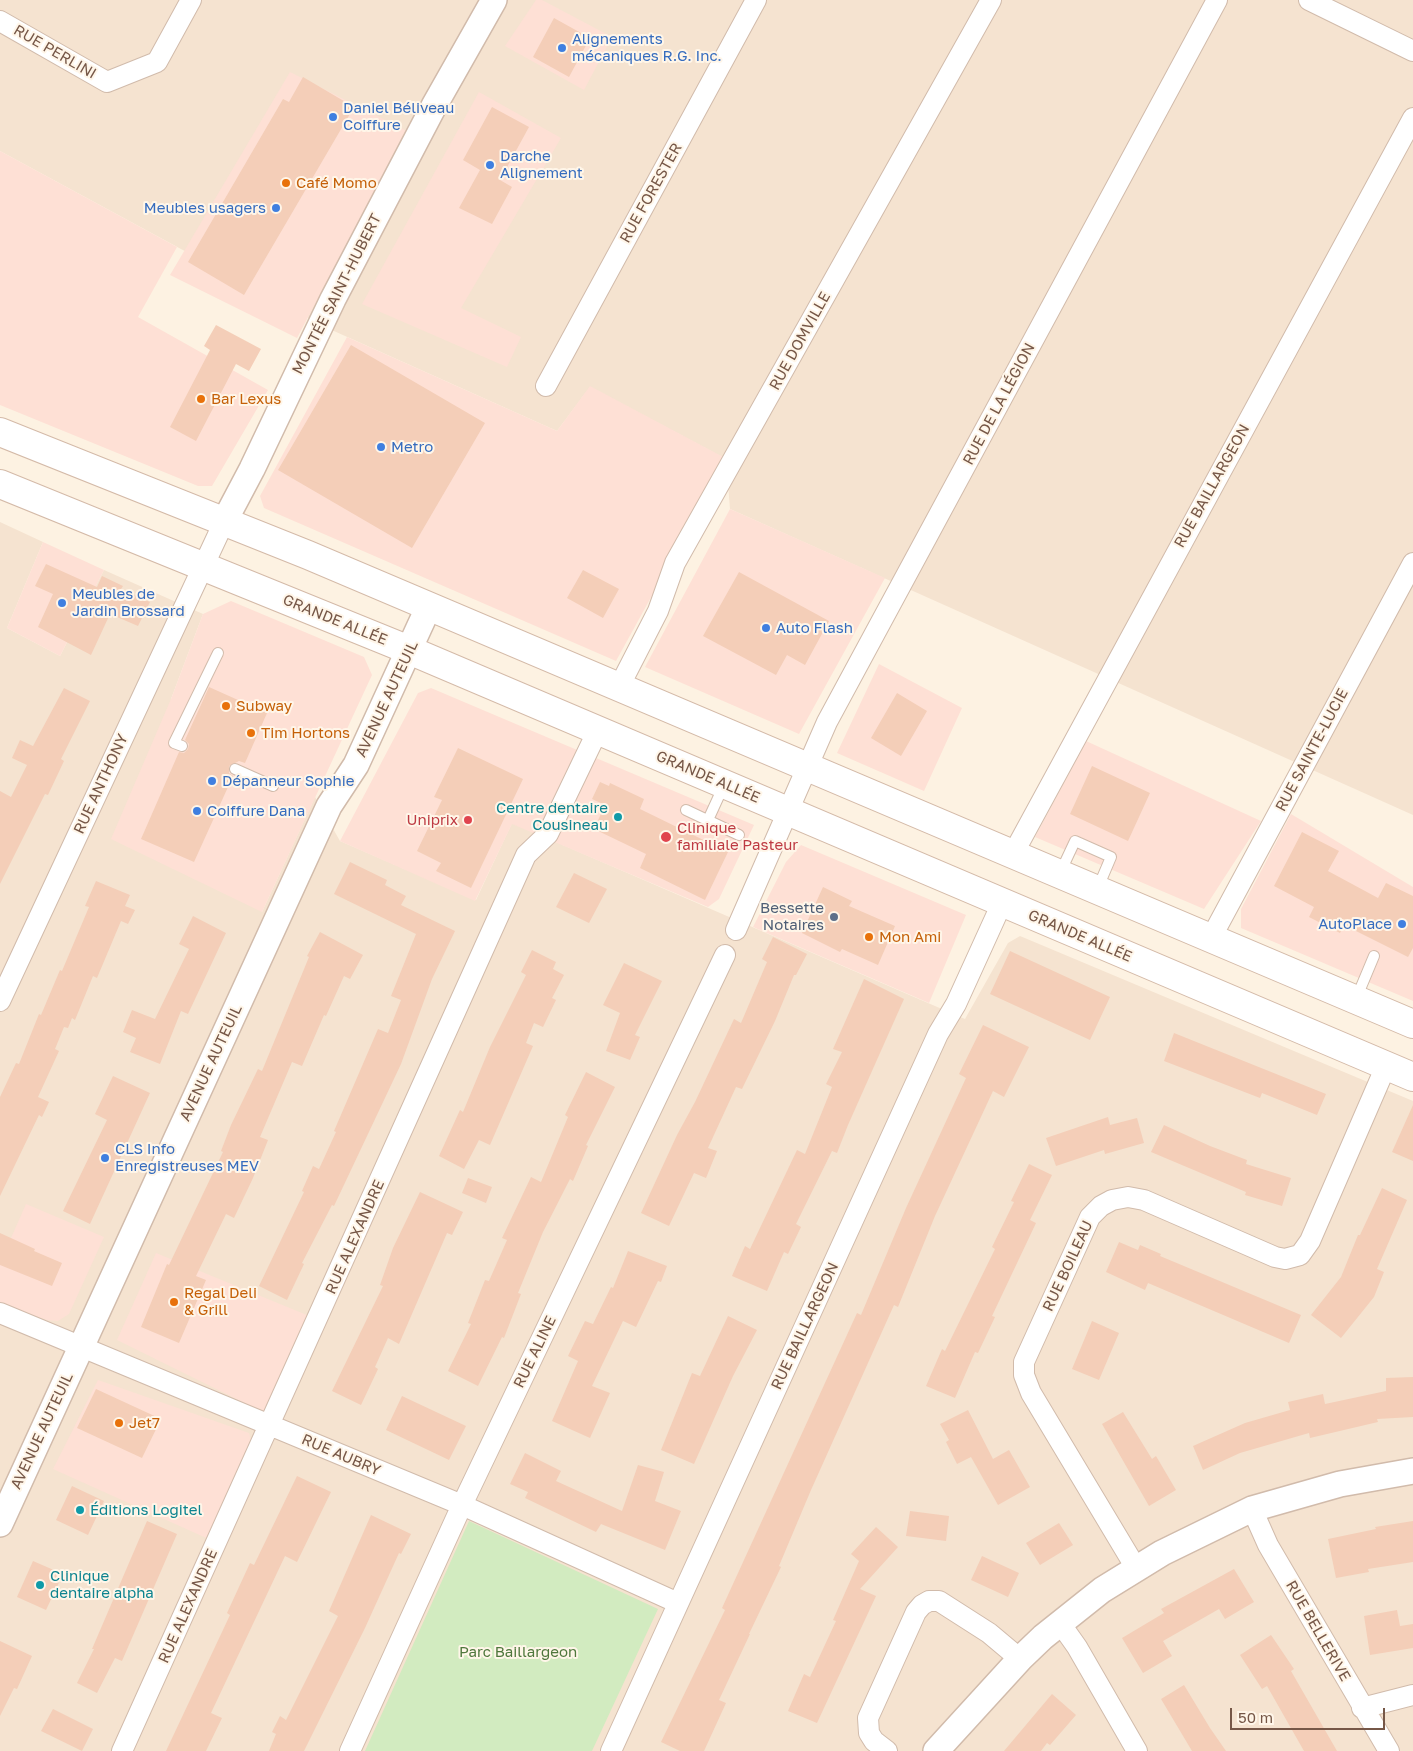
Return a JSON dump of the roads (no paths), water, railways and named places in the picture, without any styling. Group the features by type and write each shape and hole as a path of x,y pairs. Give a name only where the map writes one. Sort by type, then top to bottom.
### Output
{"main road":[{"path":"0,432 429,606 1413,1024"},
{"name":"GRANDE ALLÉE","path":"0,484 410,650 1413,1077"}],"street":[{"name":"RUE PERLINI","path":"0,21 107,82 157,62 191,0"},
{"name":"MONTÉE SAINT-HUBERT","path":"203,567 333,299 434,106 494,0"},
{"name":"RUE FORESTER","path":"546,386 756,0"},
{"name":"RUE DOMVILLE","path":"619,686 658,612 675,562 991,0"},
{"name":"RUE DE LA LÉGION","path":"789,812 828,722 1217,0"},
{"path":"1309,0 1413,51"},
{"name":"RUE BAILLARGEON","path":"1013,854 1413,118"},
{"name":"RUE SAINTE-LUCIE","path":"1212,938 1413,563"},
{"name":"RUE ANTHONY","path":"0,1001 203,567"},
{"name":"AVENUE AUTEUIL","path":"0,1524 329,806 356,765 429,606"},
{"name":"RUE ALEXANDRE","path":"122,1751 526,854 548,834 598,730"},
{"path":"736,930 789,812"},
{"name":"RUE BAILLARGEON","path":"611,1751 938,1034 956,1004 1002,903"},
{"name":"RUE ALINE","path":"350,1751 462,1505 725,955"},
{"name":"RUE BOILEAU","path":"1136,1568 1031,1393 1024,1375 1024,1362 1090,1217 1101,1206 1112,1200 1128,1196 1144,1200 1276,1257 1285,1259 1300,1255 1310,1241 1386,1066"},
{"name":"RUE AUBRY","path":"0,1313 462,1505 678,1603"},
{"path":"936,1751 1020,1659 1060,1623 1102,1590 1136,1568 1170,1549 1252,1509 1340,1484 1413,1471"},
{"name":"RUE BELLERIVE","path":"1252,1509 1268,1544 1362,1708 1389,1751"},
{"path":"888,1751 874,1742 869,1733 868,1718 916,1612 929,1600 939,1601 994,1637 1020,1659"},
{"path":"1060,1623 1077,1647 1137,1751"},
{"path":"1362,1708 1413,1695"}],"lane":[{"path":"182,746 174,743 218,653"},
{"path":"235,770 273,786"},
{"path":"708,820 724,783"},
{"path":"686,810 739,835"},
{"path":"1059,874 1075,841 1111,857 1097,890"},
{"path":"1356,999 1374,956"}],"place":[{"name":"Alignements mécaniques R.G. Inc.","path":"562,48"},
{"name":"Daniel Béliveau Coiffure","path":"333,117"},
{"name":"Darche Alignement","path":"490,165"},
{"name":"Café Momo","path":"286,183"},
{"name":"Meubles usagers","path":"276,208"},
{"name":"Bar Lexus","path":"201,399"},
{"name":"Metro","path":"381,447"},
{"name":"Meubles de Jardin Brossard","path":"62,603"},
{"name":"Auto Flash","path":"766,628"},
{"name":"Subway","path":"226,706"},
{"name":"Tim Hortons","path":"251,733"},
{"name":"Dépanneur Sophie","path":"212,781"},
{"name":"Coiffure Dana","path":"197,811"},
{"name":"Centre dentaire Cousineau","path":"618,817"},
{"name":"Uniprix","path":"468,820"},
{"name":"Clinique familiale Pasteur","path":"666,837"},
{"name":"Bessette Notaires","path":"834,917"},
{"name":"AutoPlace","path":"1402,924"},
{"name":"Mon Ami","path":"869,937"},
{"name":"CLS Info Enregistreuses MEV","path":"105,1158"},
{"name":"Regal Deli & Grill","path":"174,1302"},
{"name":"Jet7","path":"119,1423"},
{"name":"Éditions Logitel","path":"80,1510"},
{"name":"Clinique dentaire alpha","path":"40,1585"}],"park label":[{"name":"Parc Baillargeon","path":"518,1652"}]}
